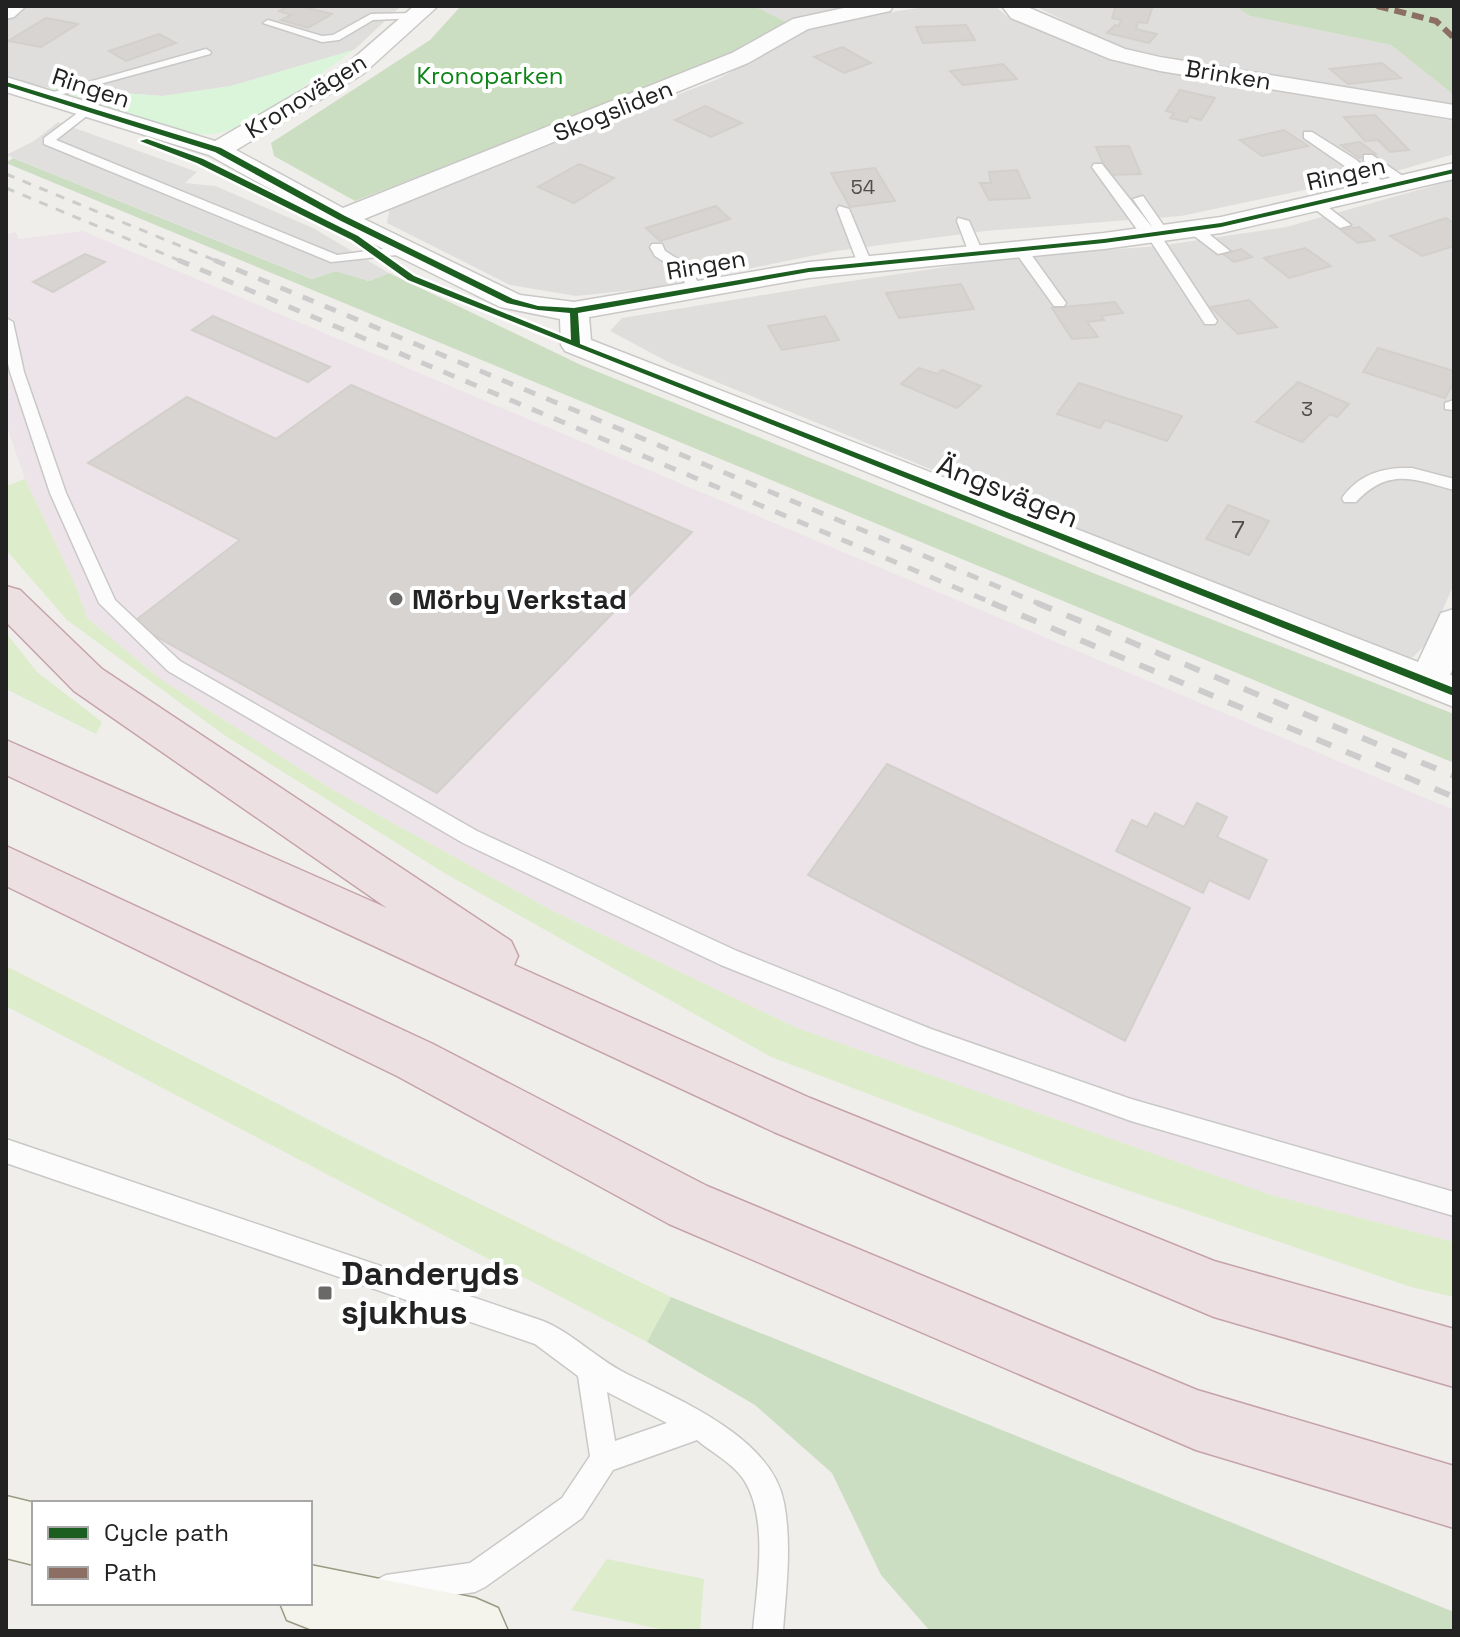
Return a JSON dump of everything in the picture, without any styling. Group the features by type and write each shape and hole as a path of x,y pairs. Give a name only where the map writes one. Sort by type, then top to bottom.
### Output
{"highway":[{"path":"6,599 88,680 595,1025"},
{"path":"6,756 792,1115 1214,1289 1454,1358"},
{"path":"6,865 415,1060 688,1205 1196,1420 1454,1497"}],"street":[{"path":"6,12 15,6"},
{"name":"Brinken","path":"1013,6 1019,13 1118,54 1160,64 1454,112"},
{"name":"Skogsliden","path":"342,218 672,87 740,58 801,24 869,7"},
{"name":"Kronovägen","path":"218,150 355,69 421,11"},
{"name":"Ringen","path":"6,84 218,150 342,218 510,301 538,308 574,311 809,270 1194,229 1454,171"},
{"name":"Ängsvägen","path":"574,311 576,345 1441,687"},
{"path":"1441,687 1454,622"},
{"path":"6,1527 32,1534"},
{"path":"316,1598 475,1631"}],"lane":[{"path":"268,23 322,39 335,38 371,17 421,11"},
{"path":"45,96 206,52"},
{"path":"87,111 48,141 336,259 406,250"},
{"path":"1308,135 1396,186"},
{"path":"1368,158 1396,186"},
{"path":"1098,167 1155,235 1210,321"},
{"path":"1139,199 1155,235"},
{"path":"1316,204 1345,225"},
{"path":"843,209 865,264"},
{"path":"963,221 976,253"},
{"path":"1194,229 1223,251"},
{"path":"657,247 660,253 684,269 695,290"},
{"path":"1020,249 1059,303"},
{"path":"6,322 17,372 58,493 108,603 174,666 470,837 729,958 928,1038 1131,1110 1454,1204"},
{"path":"1350,498 1361,483 1382,474 1411,472 1454,485"},
{"path":"6,1151 543,1334 590,1369 700,1425 752,1467 770,1502 773,1566 768,1631"},
{"path":"590,1369 604,1459"},
{"path":"316,1598 475,1577 572,1508 604,1459 700,1425"}],"shaded area":[{"path":"29,6 401,6 354,50 231,86 163,96 40,87 6,75 6,21"},
{"path":"754,6 860,6 793,25"},
{"path":"932,6 995,6 1010,19 1053,33 1116,62 1454,121 1454,154 1404,169 1181,216 985,231 836,251 652,288 576,296 510,285 387,223 390,207 718,79 818,23"},
{"path":"1035,6 1235,6 1250,16 1391,45 1454,95 1454,106 1273,80 1112,45"},
{"path":"58,122 197,172 185,183 215,186 313,228 389,273 369,281 336,271 313,279 6,155 34,141"},
{"path":"1454,180 1454,584 1429,641 1413,657 1392,657 670,363 610,331 622,318 824,285 1020,256 1159,246 1286,227"},
{"path":"83,231 1454,810 1454,1242 1271,1195 797,1028 551,910 333,790 159,678 87,618 76,587 25,479 6,424 6,234 15,232 19,239"}],"green space":[{"name":"Kronoparken","path":"461,6 754,6 793,25 724,59 355,201 274,156 271,143 430,40"},
{"path":"1235,6 1454,6 1454,95 1391,45 1250,16"},
{"path":"354,50 265,112 246,123 212,134 196,134 152,124 40,87 163,96 231,86"},
{"path":"13,158 312,279 336,271 369,281 389,273 581,365 1088,571 1454,714 1454,763 6,163"},
{"path":"25,479 76,587 87,618 159,678 333,790 551,910 797,1028 1271,1195 1454,1242 1454,1297 1411,1287 1083,1175 771,1057 446,874 224,735 67,620 6,550 6,486"},
{"path":"6,633 37,672 102,722 96,734 6,689"},
{"path":"6,966 341,1136 671,1297 647,1342 6,1006"},
{"path":"671,1297 1454,1612 1454,1631 930,1631 881,1575 832,1473 755,1405 647,1342"},
{"path":"607,1559 704,1579 700,1631 669,1631 571,1610"}],"building":[{"path":"289,6 332,14 308,28 281,20 291,15 279,11"},
{"path":"1116,6 1153,6 1147,23 1138,22 1136,29 1157,34 1149,43 1107,33 1115,25 1119,26 1121,20 1112,18"},
{"path":"46,18 78,24 41,47 8,41"},
{"path":"966,25 975,40 923,43 916,27"},
{"path":"159,34 176,43 126,61 109,51"},
{"path":"842,47 871,63 844,73 814,57"},
{"path":"1382,63 1401,78 1348,84 1330,69"},
{"path":"1003,64 1017,79 963,85 950,71"},
{"path":"1180,90 1215,98 1201,120 1189,117 1187,122 1170,118 1174,113 1166,111"},
{"path":"705,106 742,123 711,137 675,120"},
{"path":"1375,115 1409,150 1390,152 1378,140 1365,141 1344,117"},
{"path":"1284,130 1308,146 1262,156 1240,140"},
{"path":"1360,142 1376,154 1359,158 1341,145"},
{"path":"1129,146 1141,174 1108,175 1096,147"},
{"path":"579,164 614,178 574,203 538,187"},
{"path":"875,168 895,201 850,207 831,173"},
{"path":"1017,170 1030,198 989,200 980,183 991,183 989,172"},
{"path":"716,206 730,219 660,241 646,228"},
{"path":"1446,218 1454,223 1454,246 1422,256 1390,236"},
{"path":"1359,227 1375,240 1358,243 1341,230"},
{"path":"1305,248 1331,266 1289,278 1264,258"},
{"path":"1241,249 1252,257 1234,262 1223,254"},
{"path":"85,254 105,262 53,292 33,282"},
{"path":"961,284 974,309 899,318 886,293"},
{"path":"1249,300 1277,327 1238,334 1211,307"},
{"path":"1115,302 1123,313 1101,316 1104,320 1087,322 1098,337 1072,339 1052,308"},
{"path":"213,316 330,367 308,382 192,330"},
{"path":"825,316 839,340 782,350 768,326"},
{"path":"1378,348 1454,371 1454,382 1445,398 1363,372"},
{"path":"919,368 937,374 942,370 981,386 957,408 901,384"},
{"path":"1298,382 1349,404 1337,417 1330,414 1302,442 1256,422"},
{"path":"1079,383 1182,416 1167,441 1105,420 1100,428 1057,414"},
{"name":"Mörby Verkstad","path":"351,385 692,532 437,793 132,623 240,540 88,463 187,397 276,439"},
{"path":"1228,505 1269,521 1249,555 1206,539"},
{"path":"887,764 1190,908 1125,1041 808,875"},
{"path":"1197,803 1227,817 1217,837 1267,860 1249,899 1209,880 1203,893 1116,851 1132,820 1147,827 1155,813 1184,827"}],"railway":[{"path":"6,174 219,262"},
{"path":"6,188 183,262"},
{"path":"178,260 997,605"},
{"path":"214,260 1042,605"},
{"path":"992,603 1454,797"},
{"path":"1037,603 1454,776"}],"marked path":[{"path":"1377,6 1436,21 1454,38"}],"cycle path":[{"path":"6,84 218,150 342,218 510,301 538,308 574,311 809,270 1104,241 1221,225 1454,171"},
{"path":"144,141 200,161 355,238 411,278 576,345"},
{"path":"574,311 576,345 1454,692"}],"place":[{"name":"Mörby Verkstad","path":"396,599"},
{"name":"Danderyds sjukhus","path":"325,1293"}]}
